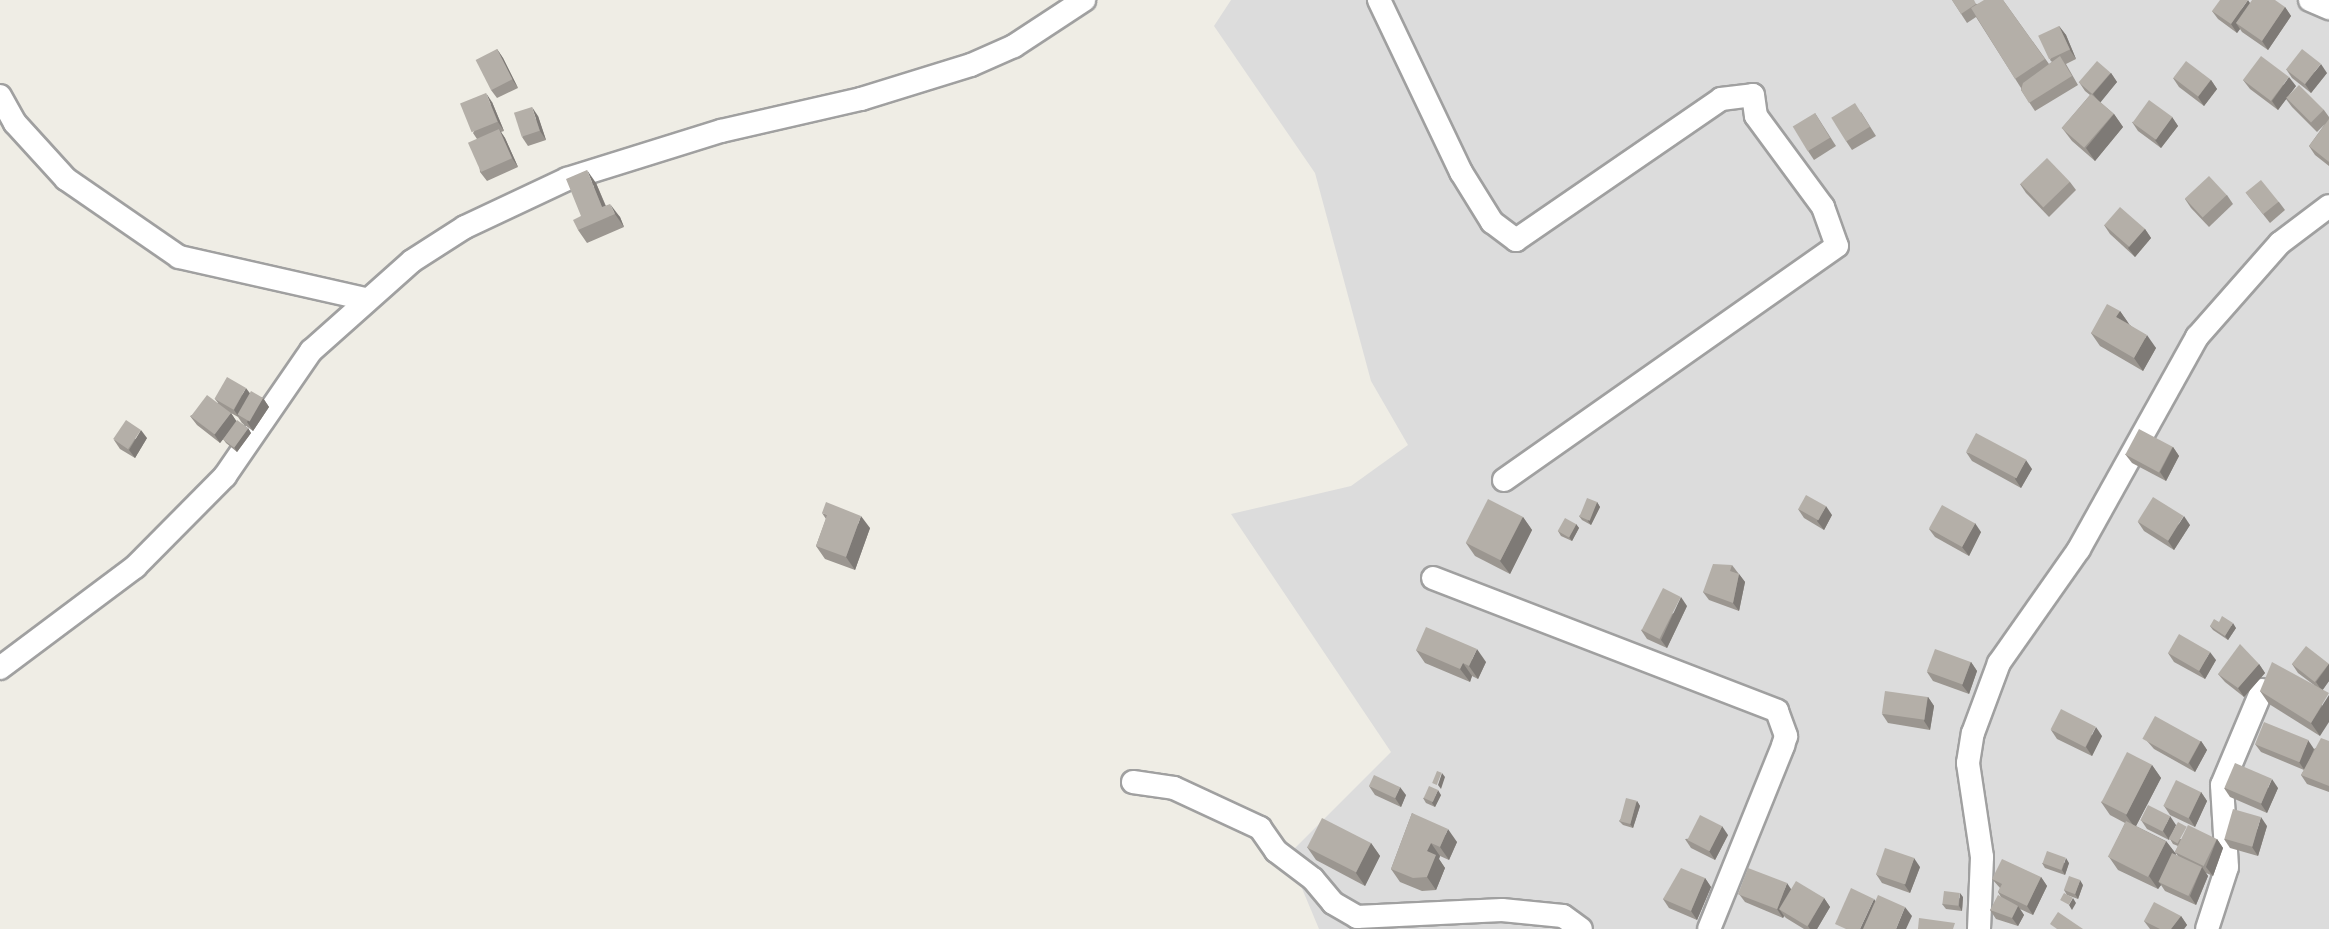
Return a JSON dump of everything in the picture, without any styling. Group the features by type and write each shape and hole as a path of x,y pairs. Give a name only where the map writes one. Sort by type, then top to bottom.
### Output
{"street":[{"path":"0,668 135,567 225,476 311,351 366,299 465,227 567,179 721,131 861,99 971,65 1014,46 1084,0"},
{"path":"1379,0 1461,172 1492,222 1516,240 1721,99 1753,95 1756,116 1823,207 1837,246 1504,480"},
{"path":"2310,0 2329,8"},
{"path":"0,96 15,123 66,179 179,257 366,299"},
{"path":"1979,929 1982,857 1968,763 1973,733 1999,663 2079,549 2197,337 2280,243 2329,206"},
{"path":"1433,578 1777,711 1786,736 1783,746 1709,929"},
{"path":"2207,929 2227,867 2222,785 2262,690"},
{"path":"1133,782 1174,788 1260,828 1276,851 1313,879 1333,903 1357,917 1502,910 1563,916 1581,929"}],"shaded area":[{"path":"1231,0 2329,0 2329,929 1319,929 1288,855 1391,752 1231,514 1351,486 1408,445 1371,381 1315,173 1214,26"}],"building":[{"path":"1952,0 1974,0 1976,4 1961,14"},
{"path":"1984,0 2003,0 2045,59 2015,79 1971,8"},
{"path":"2220,0 2248,0 2231,24 2212,11"},
{"path":"2252,0 2275,0 2285,7 2262,41 2236,23"},
{"path":"2059,26 2070,50 2049,59 2038,36"},
{"path":"497,49 512,79 491,90 476,60"},
{"path":"2302,49 2321,64 2305,84 2286,69"},
{"path":"2060,56 2072,76 2029,103 2021,90 2023,83"},
{"path":"2261,56 2289,77 2271,101 2243,80"},
{"path":"2097,61 2111,73 2092,94 2079,82"},
{"path":"2186,61 2211,80 2198,96 2173,78"},
{"path":"2299,85 2324,110 2311,122 2286,98"},
{"path":"486,93 498,122 472,132 460,103"},
{"path":"2091,94 2114,114 2084,148 2061,128"},
{"path":"2149,100 2172,117 2156,140 2133,123"},
{"path":"1855,103 1870,127 1846,142 1831,118"},
{"path":"532,107 540,131 522,137 514,113"},
{"path":"1815,113 1830,138 1808,151 1793,126"},
{"path":"2329,119 2329,162 2309,146"},
{"path":"499,129 512,158 481,172 468,143"},
{"path":"2047,158 2070,182 2043,207 2020,184"},
{"path":"587,170 602,207 610,204 615,214 578,230 573,220 581,216 566,179"},
{"path":"2209,176 2227,195 2203,218 2185,199"},
{"path":"2261,180 2279,202 2263,214 2245,193"},
{"path":"2120,207 2145,229 2129,247 2104,225"},
{"path":"2107,304 2120,311 2116,317 2147,335 2134,358 2091,333"},
{"path":"227,377 246,388 234,410 214,399"},
{"path":"251,391 263,398 250,421 238,414"},
{"path":"207,395 231,413 215,435 191,417"},
{"path":"126,420 141,430 128,449 113,439"},
{"path":"237,420 248,428 234,448 223,439"},
{"path":"2139,429 2173,447 2159,472 2125,455"},
{"path":"1976,433 2026,460 2016,478 1966,452"},
{"path":"1806,495 1826,506 1818,520 1798,509"},
{"path":"2153,497 2184,516 2168,541 2138,522"},
{"path":"1587,498 1597,502 1590,521 1580,517"},
{"path":"1488,499 1523,517 1501,560 1466,543"},
{"path":"826,502 861,516 846,557 816,546 827,515 822,513"},
{"path":"1942,505 1975,523 1962,547 1929,529"},
{"path":"1565,518 1576,524 1569,537 1558,531"},
{"path":"1713,564 1732,565 1730,571 1739,574 1733,603 1703,592"},
{"path":"1663,588 1681,597 1659,639 1642,630"},
{"path":"2222,616 2233,623 2225,636 2210,626 2214,619 2219,622"},
{"path":"1426,627 1477,649 1469,666 1463,663 1460,669 1416,650"},
{"path":"2179,634 2210,652 2199,671 2168,653"},
{"path":"2240,644 2259,664 2238,688 2218,674"},
{"path":"2306,646 2329,664 2315,682 2292,664"},
{"path":"1935,649 1971,662 1962,685 1927,672"},
{"path":"2272,662 2329,693 2311,723 2260,691"},
{"path":"1885,691 1928,697 1924,720 1882,714"},
{"path":"2061,709 2096,727 2085,747 2051,729"},
{"path":"2155,716 2200,741 2188,764 2142,739"},
{"path":"2264,722 2309,740 2300,762 2255,744"},
{"path":"2321,738 2329,741 2329,786 2301,775"},
{"path":"2127,752 2152,765 2127,815 2102,802"},
{"path":"2235,763 2272,779 2261,803 2224,788"},
{"path":"1437,771 1442,773 1437,785 1432,783"},
{"path":"1374,775 1400,787 1395,798 1369,786"},
{"path":"2176,780 2201,792 2188,818 2163,806"},
{"path":"1429,786 1438,790 1433,802 1424,798"},
{"path":"1626,798 1637,801 1630,824 1620,821"},
{"path":"2148,805 2170,816 2163,831 2140,820"},
{"path":"2233,809 2261,817 2252,847 2224,839"},
{"path":"1412,813 1448,829 1440,847 1431,843 1427,851 1436,855 1427,877 1413,878 1391,869"},
{"path":"1700,815 1722,826 1710,851 1687,840"},
{"path":"1322,818 1371,843 1356,872 1307,847"},
{"path":"2126,821 2166,841 2148,877 2108,857"},
{"path":"2178,822 2187,827 2178,843 2169,839"},
{"path":"2188,825 2217,839 2204,866 2175,852"},
{"path":"1885,848 1914,858 1905,885 1876,874"},
{"path":"2047,851 2066,858 2061,870 2043,863"},
{"path":"2172,853 2202,867 2188,896 2158,882"},
{"path":"2002,859 2041,877 2027,906 1998,892 2002,884 1992,879"},
{"path":"1681,868 1705,878 1691,911 1663,899"},
{"path":"1748,868 1787,883 1777,909 1738,894"},
{"path":"2069,876 2080,880 2075,894 2064,890"},
{"path":"1796,881 1824,898 1807,926 1779,909"},
{"path":"1851,888 1874,899 1860,929 1846,929 1835,924"},
{"path":"1944,891 1960,893 1958,906 1942,904"},
{"path":"2064,893 2073,898 2069,905 2060,900"},
{"path":"1878,895 1905,907 1896,929 1863,929"},
{"path":"1998,895 2018,906 2012,918 1990,910"},
{"path":"2154,902 2181,916 2171,929 2160,929 2144,921"},
{"path":"2058,912 2083,929 2057,929 2050,924"},
{"path":"1919,918 1955,923 1953,929 1918,929"}]}
